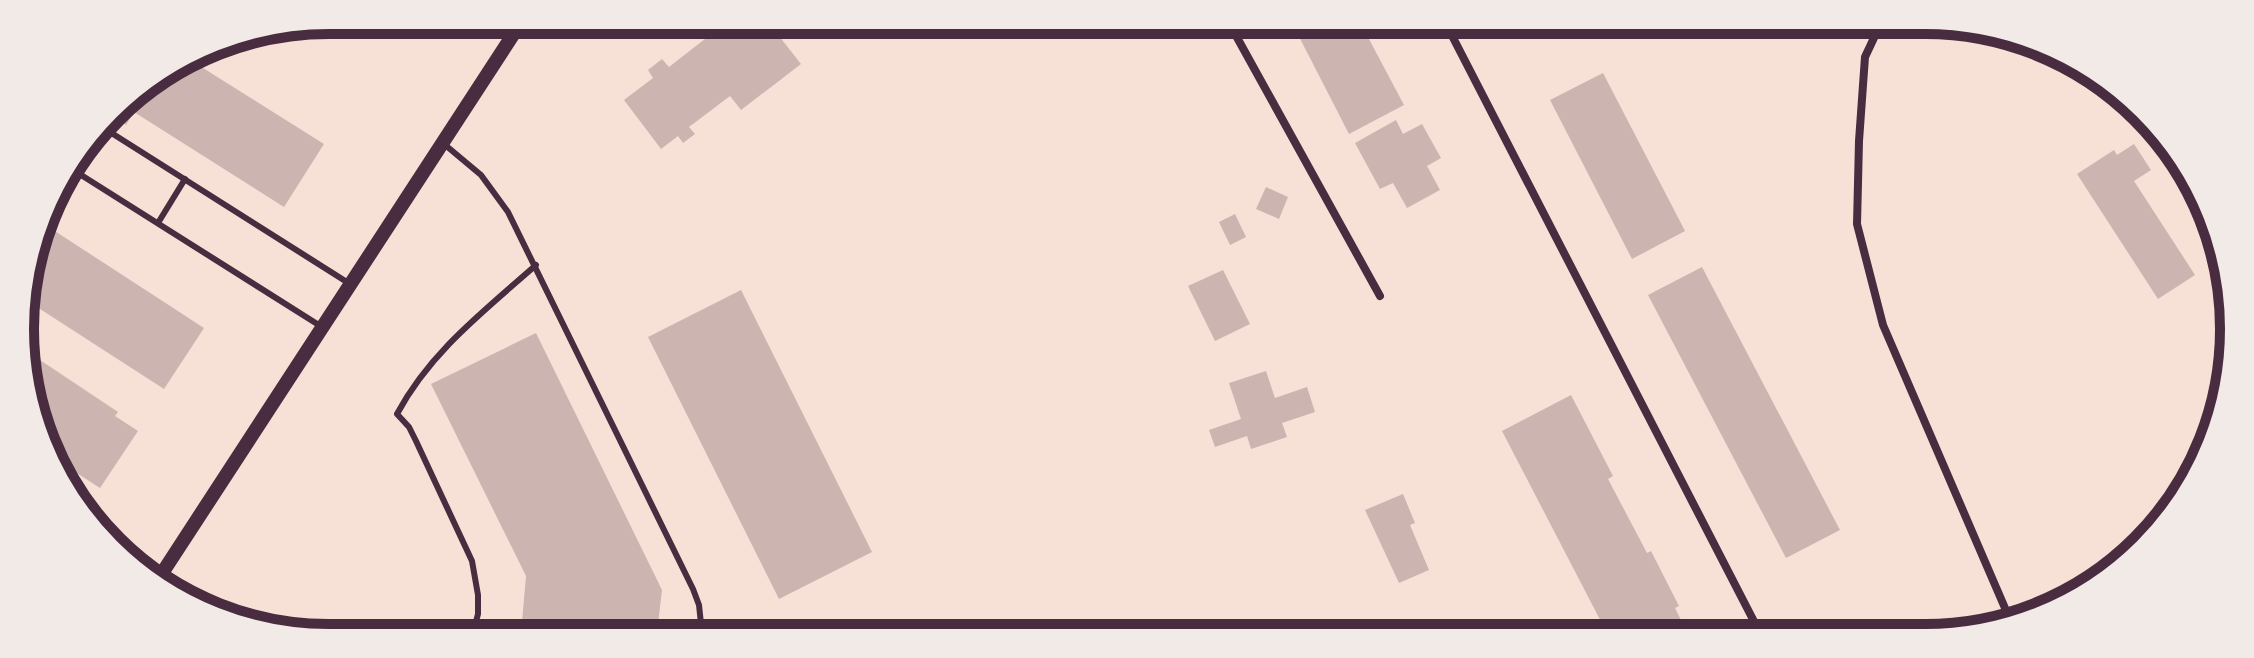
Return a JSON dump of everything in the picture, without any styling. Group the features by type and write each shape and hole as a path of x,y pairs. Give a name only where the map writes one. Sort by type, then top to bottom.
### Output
{"street":[{"path":"163,572 513,34"},
{"path":"1235,34 1380,296"},
{"path":"1451,34 1755,624"},
{"path":"1876,34 1865,57 1857,224 1883,325 2007,612"}],"lane":[{"path":"109,132 350,284"},
{"path":"441,142 468,162 496,192 536,265 693,589 703,624"},
{"path":"79,173 322,327"},
{"path":"158,223 185,179"},
{"path":"475,624 478,595 472,561 409,427 397,414 421,373 438,354 536,265"}],"building":[{"path":"711,34 777,34 801,64 741,110 730,96 689,127 695,134 683,143 678,136 661,149 624,100 653,78 648,70 662,59 669,67"},
{"path":"1298,34 1366,34 1404,105 1349,134"},
{"path":"198,65 324,144 284,207 134,112 126,125 119,121 134,107"},
{"path":"1603,73 1685,231 1632,259 1550,100"},
{"path":"1396,120 1403,134 1422,124 1441,158 1427,166 1440,190 1407,208 1393,183 1380,189 1355,143"},
{"path":"2134,144 2151,170 2134,181 2195,275 2158,299 2077,174 2114,150 2117,155"},
{"path":"1266,187 1288,197 1279,219 1256,209"},
{"path":"1235,214 1246,237 1230,245 1219,222"},
{"path":"52,229 204,328 164,389 35,306 40,271"},
{"path":"1702,267 1840,530 1786,558 1648,295"},
{"path":"1223,270 1250,324 1215,341 1188,286"},
{"path":"741,290 872,552 779,599 648,337"},
{"path":"536,333 662,590 658,624 522,624 526,576 431,384"},
{"path":"36,357 118,412 115,416 138,431 100,488 69,468 64,459 44,405"},
{"path":"1266,371 1275,398 1307,387 1315,412 1282,423 1287,437 1251,449 1247,436 1215,447 1209,430 1241,419 1229,383"},
{"path":"1571,395 1613,476 1608,479 1679,606 1675,608 1683,624 1602,624 1502,431"},
{"path":"1403,494 1415,523 1410,525 1429,570 1399,583 1365,510"}]}
